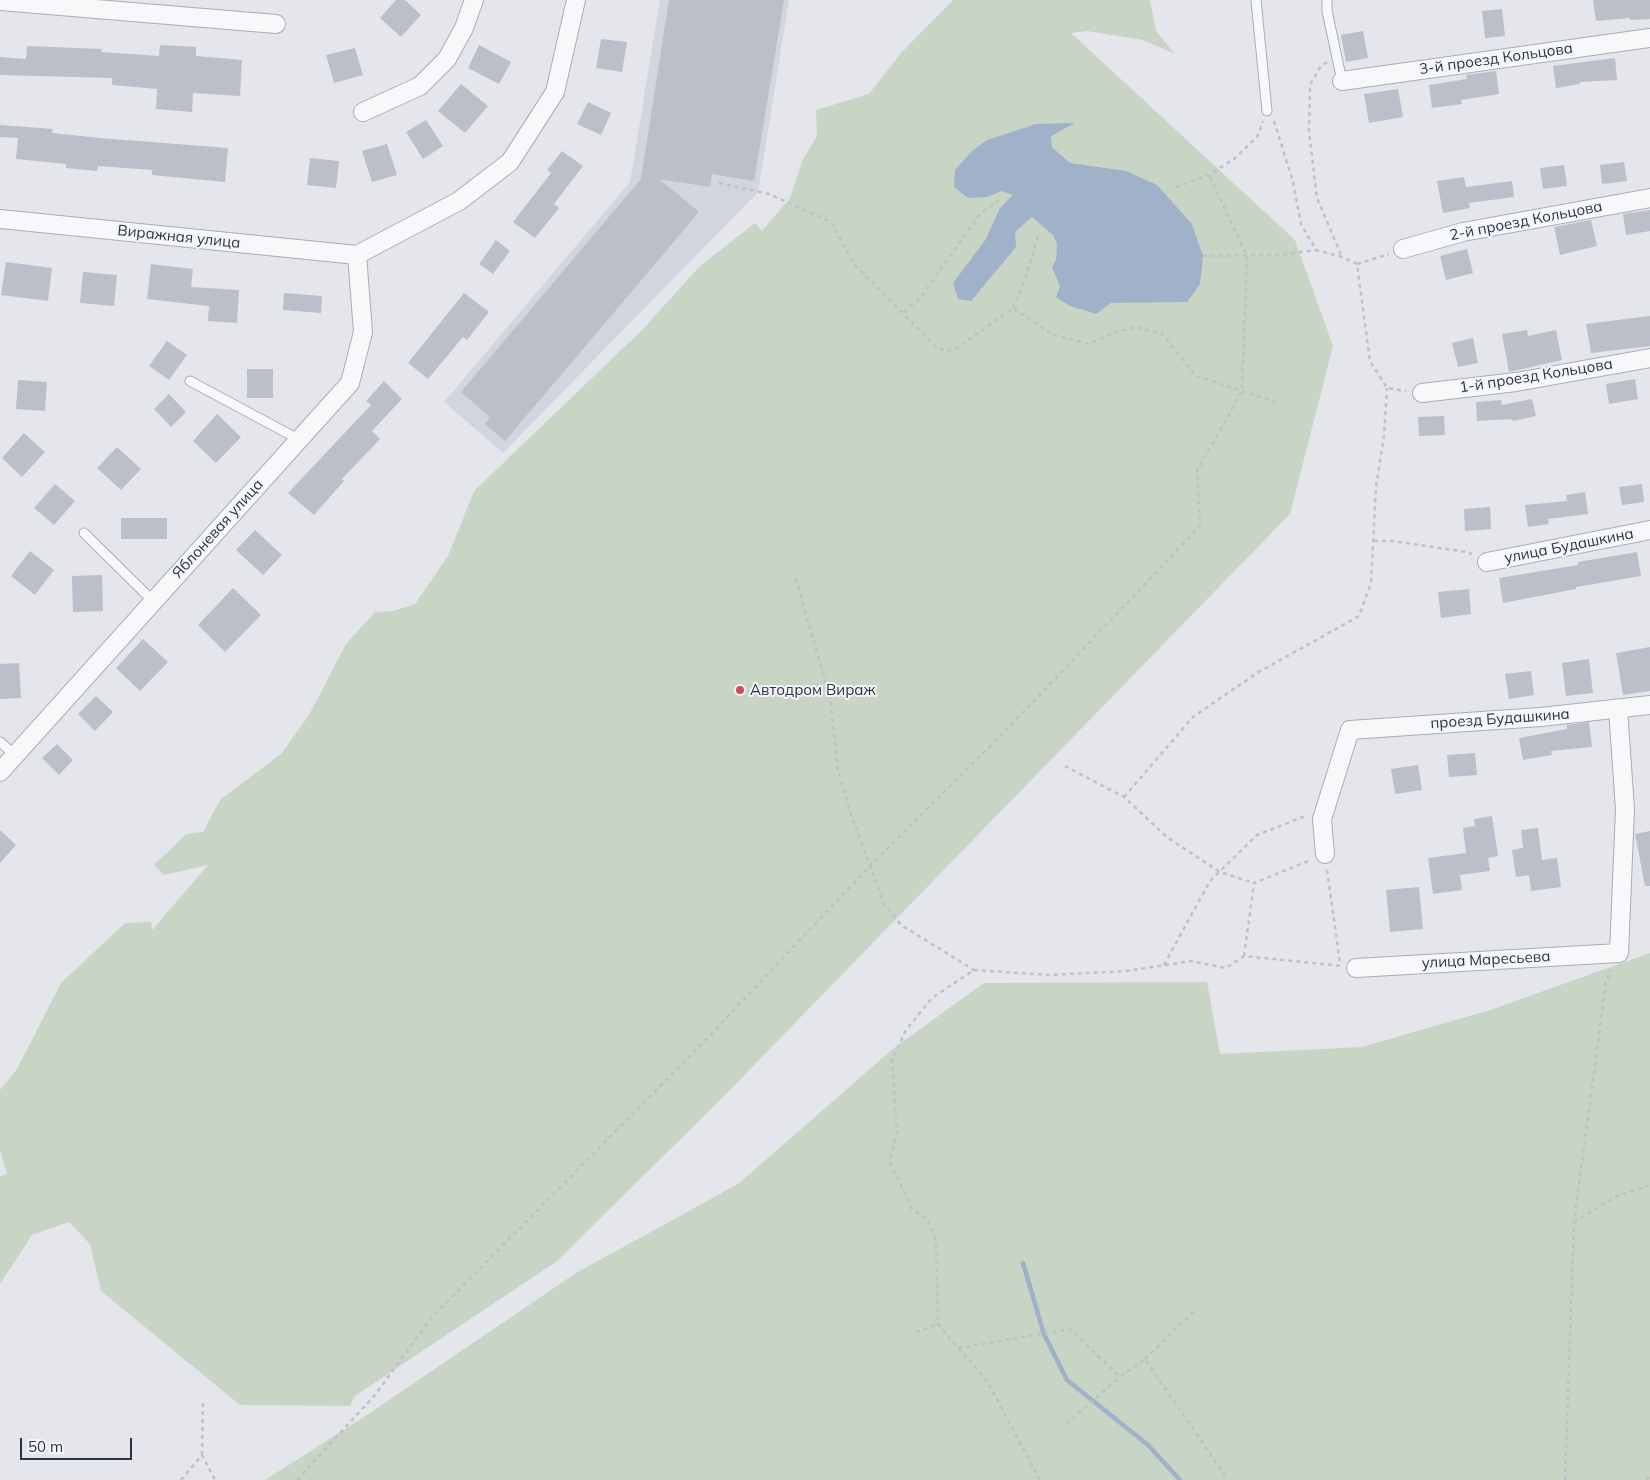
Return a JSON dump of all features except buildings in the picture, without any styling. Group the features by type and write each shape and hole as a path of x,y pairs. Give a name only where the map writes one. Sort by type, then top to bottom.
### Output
{"street":[{"path":"363,112 420,86 440,66 464,28 474,0"},
{"path":"357,255 459,201 510,162 555,92 576,0"},
{"path":"0,1 276,24"},
{"name":"3-й проезд Кольцова","path":"1342,81 1650,38"},
{"name":"2-й проезд Кольцова","path":"1403,249 1463,232 1650,198"},
{"name":"Виражная улица","path":"0,219 357,255"},
{"name":"Яблоневая улица","path":"0,772 350,383 363,332 357,255"},
{"name":"1-й проезд Кольцова","path":"1422,393 1516,382 1650,358"},
{"name":"улица Будашкина","path":"1487,562 1650,530"},
{"name":"проезд Будашкина","path":"1324,814 1350,730 1540,717 1650,705"},
{"name":"улица Маресьева","path":"1348,967 1619,953 1625,809 1618,709"},
{"path":"1324,814 1325,854"}],"lane":[{"path":"1256,0 1267,111"},
{"path":"1327,0 1327,11 1342,81"},
{"path":"190,381 300,440"},
{"path":"84,533 153,601"},
{"path":"0,742 15,756"}],"path":[{"path":"1337,56 1321,66 1310,85 1309,132 1317,198 1342,257"},
{"path":"1176,187 1208,175 1234,159 1257,137 1267,111"},
{"path":"1267,111 1275,122 1285,151 1301,224 1316,250"},
{"path":"297,1480 375,1395 432,1316 694,1052 871,865 1014,722 1200,526 1197,471 1242,391 1247,256 1208,175"},
{"path":"719,183 769,194 831,222 854,264 904,312 937,348 947,351 957,348 1013,308 1027,274 1038,236"},
{"path":"904,312 921,297 980,214 999,200"},
{"path":"1203,256 1280,255 1316,250 1342,257 1357,264 1403,249"},
{"path":"1124,797 1193,717 1257,673 1359,616 1372,583 1376,487 1384,436 1387,388 1370,361 1357,264"},
{"path":"1013,308 1053,335 1089,344 1115,332 1136,327 1162,334 1196,376 1279,403"},
{"path":"1387,388 1422,393"},
{"path":"1374,541 1392,541 1467,552 1487,562"},
{"path":"796,579 830,698 838,770 852,817 884,904 901,925 974,970 1050,975 1127,971 1191,961 1226,968 1244,956 1348,967 1325,854 1254,883 1220,872 1168,838 1124,797 1065,766"},
{"path":"1164,965 1210,881 1257,835 1302,816 1324,814"},
{"path":"1244,956 1254,883"},
{"path":"974,970 932,998 906,1030 892,1060 897,1132 890,1162 912,1209 927,1219 936,1240 938,1324 987,1381 1040,1480"},
{"path":"1565,1480 1574,1222 1606,982"},
{"path":"1574,1222 1617,1196 1650,1185"},
{"path":"1066,1424 1120,1377 1145,1359 1194,1311"},
{"path":"916,1332 938,1324"},
{"path":"958,1348 1070,1329 1120,1377"},
{"path":"1145,1359 1224,1474 1224,1480"},
{"path":"203,1399 202,1455 215,1480"},
{"path":"181,1480 202,1455"},
{"path":"1647,1480 1650,1476"}],"shaded area":[{"path":"660,0 789,0 758,192 503,453 444,402 630,182"}],"green space":[{"name":"Автодром Вираж","path":"953,0 1150,0 1156,31 1175,54 1143,40 1087,31 1071,33 1295,240 1333,346 1290,514 723,1097 556,1262 355,1396 350,1406 240,1405 101,1291 90,1244 69,1222 32,1235 0,1284 0,1177 7,1173 0,1151 0,1090 17,1069 61,983 125,923 151,922 152,930 208,865 164,875 154,865 186,834 203,832 220,800 281,754 309,715 346,644 375,612 393,611 415,604 448,556 474,491 642,330 699,267 755,223 762,231 790,198 803,159 817,136 816,110 869,94 900,54"},
{"path":"1650,953 1650,1480 265,1480 364,1417 576,1273 738,1184 894,1048 984,983 1207,982 1220,1054 1362,1047 1490,1010"}],"water":[{"path":"1075,123 1051,136 1052,147 1070,163 1126,171 1157,185 1192,224 1203,256 1200,284 1187,302 1111,303 1096,314 1070,306 1056,297 1060,286 1052,267 1056,260 1057,243 1053,235 1032,217 1015,232 1016,247 971,301 958,299 953,283 986,239 1000,208 1013,195 1002,191 987,197 968,198 954,187 955,170 972,151 987,140 1036,124"}],"waterway":[{"path":"1023,1263 1044,1334 1067,1380 1148,1445 1180,1480"}],"place":[{"name":"Автодром Вираж","path":"740,690"}]}
